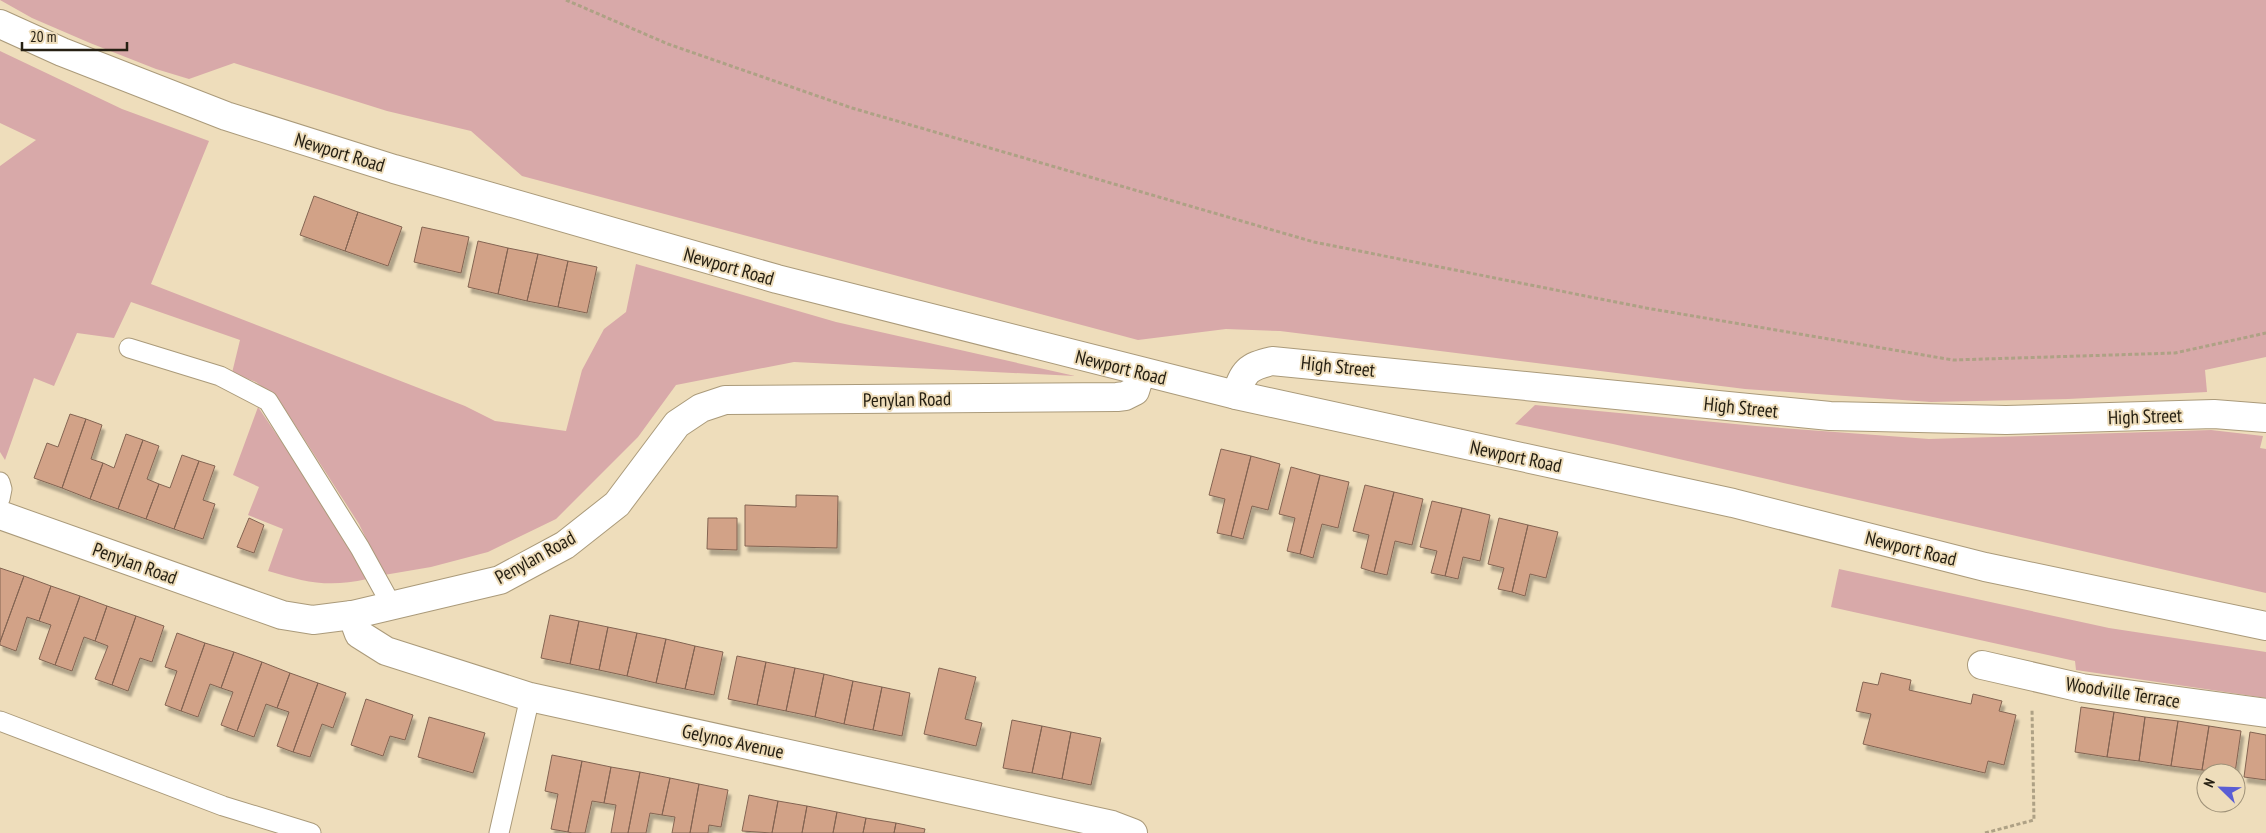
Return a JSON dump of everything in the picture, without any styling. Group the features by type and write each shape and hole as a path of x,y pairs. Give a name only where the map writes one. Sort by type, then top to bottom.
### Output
{"main road":[{"name":"Newport Road","path":"0,24 62,52 226,116 394,169 777,280 1236,395 1732,503 1985,567 2266,626"},
{"name":"High Street","path":"1236,395 1244,372 1257,364 1272,361 1830,416 2006,420 2214,414 2266,418"},
{"name":"Penylan Road","path":"0,514 282,615 313,620 352,615 500,580 565,545 617,504 677,424 701,408 725,400 1117,397 1125,396 1135,391 1141,372"},
{"name":"Gelynos Avenue","path":"352,615 359,634 386,651 530,697 1112,825 1133,833"},
{"name":"Woodville Terrace","path":"1982,665 2082,688 2266,713"}],"lane":[{"path":"129,348 220,376 268,401 360,548 392,606"},
{"path":"0,482 2,489 0,499"},
{"path":"499,833 530,697"},
{"path":"0,721 223,806 311,833"}],"path":[{"path":"566,0 668,44 852,108 1314,242 1646,308 1953,360 2175,353 2266,333"},
{"path":"1985,833 2034,820 2032,707"}],"shaded area":[{"path":"0,0 2266,0 2266,357 2205,370 2207,392 2068,399 1931,402 1745,389 1280,331 1226,329 1138,340 522,176 471,131 387,111 234,63 189,79 156,69 90,43 32,18"},
{"path":"0,51 122,109 209,141 151,284 465,406 495,421 566,431 582,370 604,329 626,312 636,264 836,322 1075,376 794,362 676,385 638,437 556,519 488,552 431,567 384,575 359,524 279,400 256,382 232,373 240,340 131,302 114,338 77,333 54,386 34,378 5,460 0,452 0,166 36,140 0,123"},
{"path":"1535,405 1756,426 1929,439 2211,430 2263,436 2260,448 2266,449 2266,593 1613,444 1515,424"},
{"path":"258,407 340,528 367,579 353,582 328,583 305,581 268,571 283,529 248,515 259,487 233,475"},
{"path":"1839,569 2109,628 2266,652 2266,698 2076,670 2075,661 1831,607"}],"building":[{"path":"314,196 358,212 345,251 300,235"},
{"path":"358,212 402,227 388,266 345,251"},
{"path":"422,227 469,237 461,273 414,262"},
{"path":"478,241 508,248 498,294 468,287"},
{"path":"508,248 538,254 527,301 498,294"},
{"path":"538,254 568,261 558,307 527,301"},
{"path":"568,261 597,267 587,313 558,307"},
{"path":"70,414 86,419 62,488 34,478 47,443 58,447"},
{"path":"86,419 102,425 91,459 103,463 90,499 62,488"},
{"path":"126,434 143,440 118,509 90,499 103,463 114,468"},
{"path":"143,440 159,446 147,479 159,484 146,519 118,509"},
{"path":"1221,449 1251,456 1231,536 1217,533 1225,499 1209,495"},
{"path":"182,455 199,461 174,529 146,519 159,484 170,488"},
{"path":"1251,456 1280,464 1268,510 1252,506 1243,539 1231,536"},
{"path":"199,461 215,466 203,500 215,504 203,539 174,529"},
{"path":"1291,467 1320,475 1300,554 1287,551 1295,518 1279,514"},
{"path":"1320,475 1349,482 1338,528 1322,524 1313,558 1300,554"},
{"path":"1365,485 1394,492 1374,572 1361,568 1369,535 1353,531"},
{"path":"1394,492 1423,499 1412,545 1395,541 1387,575 1374,572"},
{"path":"796,495 838,496 837,548 745,546 745,505 796,507"},
{"path":"1432,501 1462,508 1445,576 1431,573 1437,551 1420,547"},
{"path":"1462,508 1490,515 1480,561 1463,557 1458,579 1445,576"},
{"path":"249,518 264,525 254,553 237,547"},
{"path":"708,518 737,518 737,550 707,549"},
{"path":"1499,518 1528,525 1512,592 1498,589 1504,568 1488,564"},
{"path":"1528,525 1558,532 1546,578 1530,574 1525,596 1512,592"},
{"path":"0,568 24,576 0,642"},
{"path":"24,576 51,586 39,621 27,617 16,651 0,645 0,642"},
{"path":"51,586 80,596 55,665 39,659 51,625 39,621"},
{"path":"80,596 107,606 95,641 84,637 72,671 55,665"},
{"path":"107,606 136,616 112,685 95,679 108,646 95,641"},
{"path":"550,615 579,621 570,664 541,658"},
{"path":"136,616 164,626 152,662 140,658 128,691 112,685"},
{"path":"579,621 608,627 599,670 570,664"},
{"path":"608,627 637,633 627,676 599,670"},
{"path":"177,633 205,643 181,711 165,705 177,671 165,667"},
{"path":"637,633 666,639 656,683 627,676"},
{"path":"666,639 695,646 685,689 656,683"},
{"path":"205,643 234,652 221,688 210,684 198,717 181,711"},
{"path":"695,646 723,652 714,695 685,689"},
{"path":"234,652 262,662 237,731 221,725 233,692 221,688"},
{"path":"737,656 766,662 757,705 728,699"},
{"path":"262,662 290,673 277,708 266,704 254,737 237,731"},
{"path":"766,662 795,668 786,711 757,705"},
{"path":"795,668 824,674 815,717 786,711"},
{"path":"939,668 976,677 965,719 982,723 976,746 924,734"},
{"path":"290,673 318,683 293,752 277,746 289,712 277,708"},
{"path":"1881,673 1911,680 1909,690 1971,704 1973,694 2002,701 1999,711 2016,715 2004,765 1988,761 1985,773 1863,744 1871,714 1856,711 1863,682 1878,685"},
{"path":"824,674 853,681 844,724 815,717"},
{"path":"853,681 882,687 873,730 844,724"},
{"path":"318,683 346,693 333,728 322,724 310,757 293,752"},
{"path":"882,687 910,693 902,736 873,730"},
{"path":"366,699 413,715 405,740 390,736 383,756 351,745"},
{"path":"2081,707 2114,712 2107,757 2075,752"},
{"path":"2114,712 2145,717 2139,761 2107,757"},
{"path":"429,717 485,733 473,773 418,757"},
{"path":"2145,717 2178,721 2171,766 2139,761"},
{"path":"1012,720 1042,726 1032,773 1003,768"},
{"path":"2178,721 2209,726 2203,763 2196,763 2196,769 2171,766"},
{"path":"1042,726 1071,732 1062,779 1032,773"},
{"path":"2209,726 2241,731 2236,763 2203,763"},
{"path":"1071,732 1101,738 1091,785 1062,779"},
{"path":"2250,732 2266,735 2266,780 2246,777"},
{"path":"552,755 582,761 568,832 551,829 558,794 545,791"},
{"path":"582,761 611,767 604,803 592,801 585,833 572,833 568,832"},
{"path":"611,767 640,772 628,833 611,833 616,805 604,803"},
{"path":"640,772 670,778 662,815 650,813 646,833 628,833"},
{"path":"670,778 699,784 690,833 672,833 675,817 662,815"},
{"path":"699,784 728,790 721,827 709,825 708,833 690,833"},
{"path":"749,795 778,801 772,833 742,831"},
{"path":"778,801 807,806 802,833 772,833"},
{"path":"807,806 837,812 833,833 802,833"},
{"path":"837,812 866,818 863,833 833,833"},
{"path":"866,818 896,823 894,833 863,833"},
{"path":"896,823 925,829 924,833 894,833"}]}
